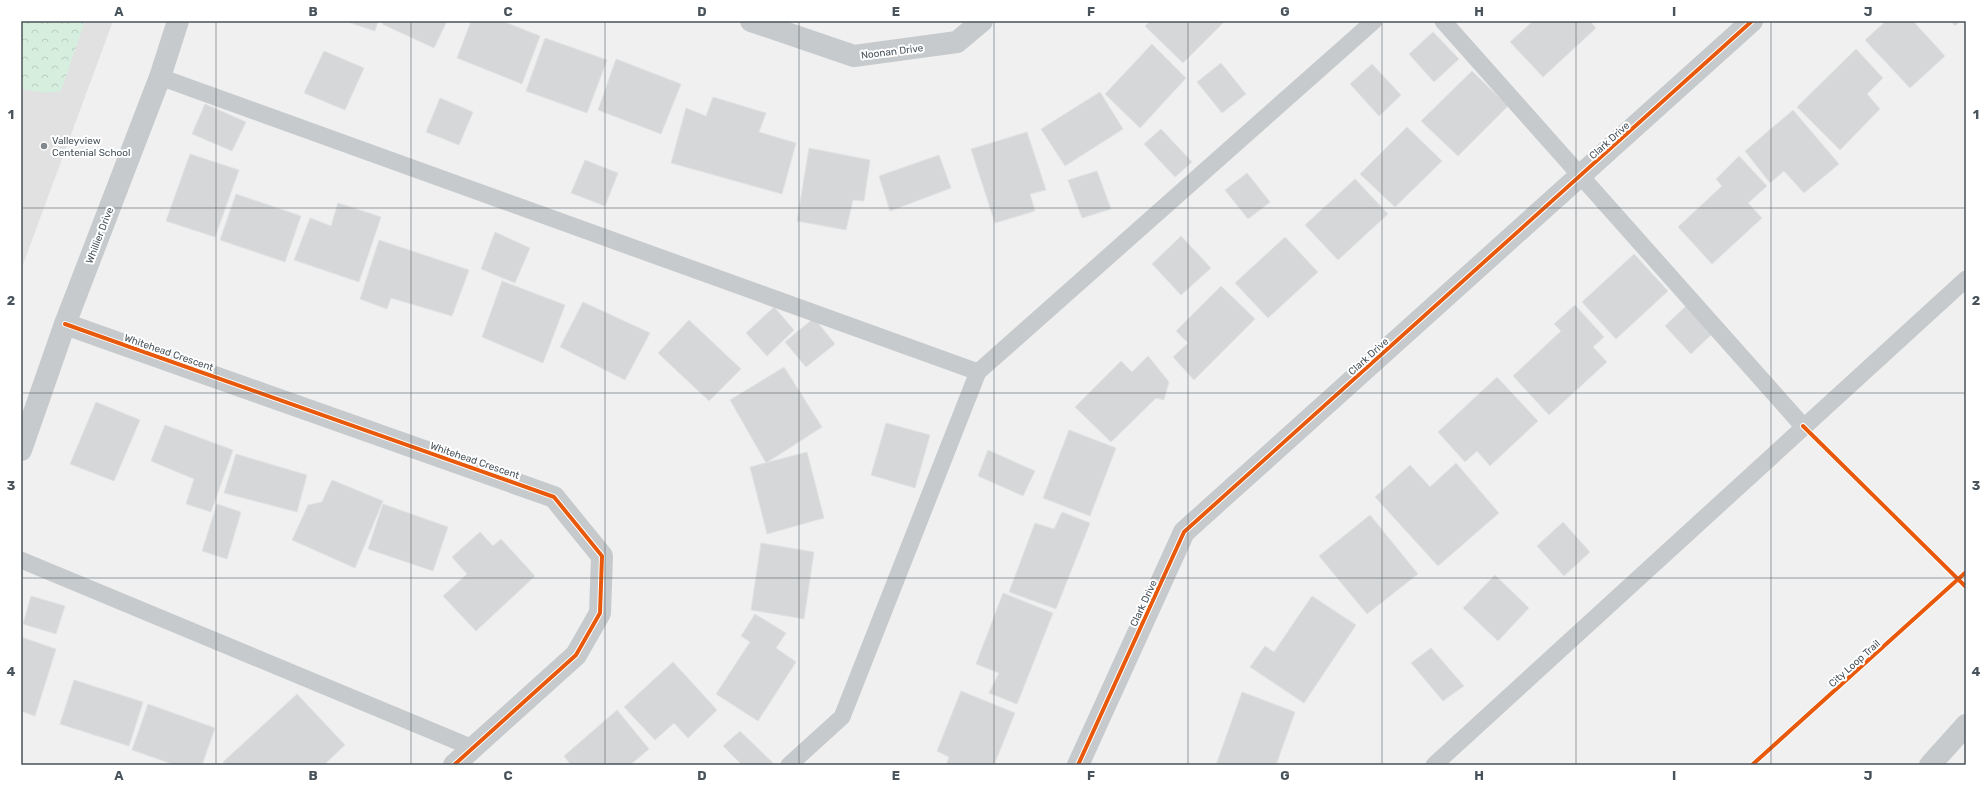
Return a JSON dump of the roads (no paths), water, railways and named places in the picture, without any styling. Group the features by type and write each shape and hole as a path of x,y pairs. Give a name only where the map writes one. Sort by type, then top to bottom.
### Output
{"street":[{"name":"Whillier Drive","path":"21,450 65,324 160,77 178,21"},
{"name":"Noonan Drive","path":"751,21 854,56 957,42 982,21"},
{"name":"Clark Drive","path":"1078,765 1184,532 1752,21"},
{"name":"Whitehead Crescent","path":"65,324 554,497 602,556 600,613 576,655 454,765"},
{"path":"1930,765 1966,725"}],"lane":[{"path":"789,765 842,717 978,372 1374,21"},
{"path":"1443,21 1803,426"},
{"path":"160,77 978,372"},
{"path":"1434,765 1803,426 1966,279"},
{"path":"21,560 472,748"}],"place":[{"name":"Valleyview Centenial School","path":"44,146"}]}
